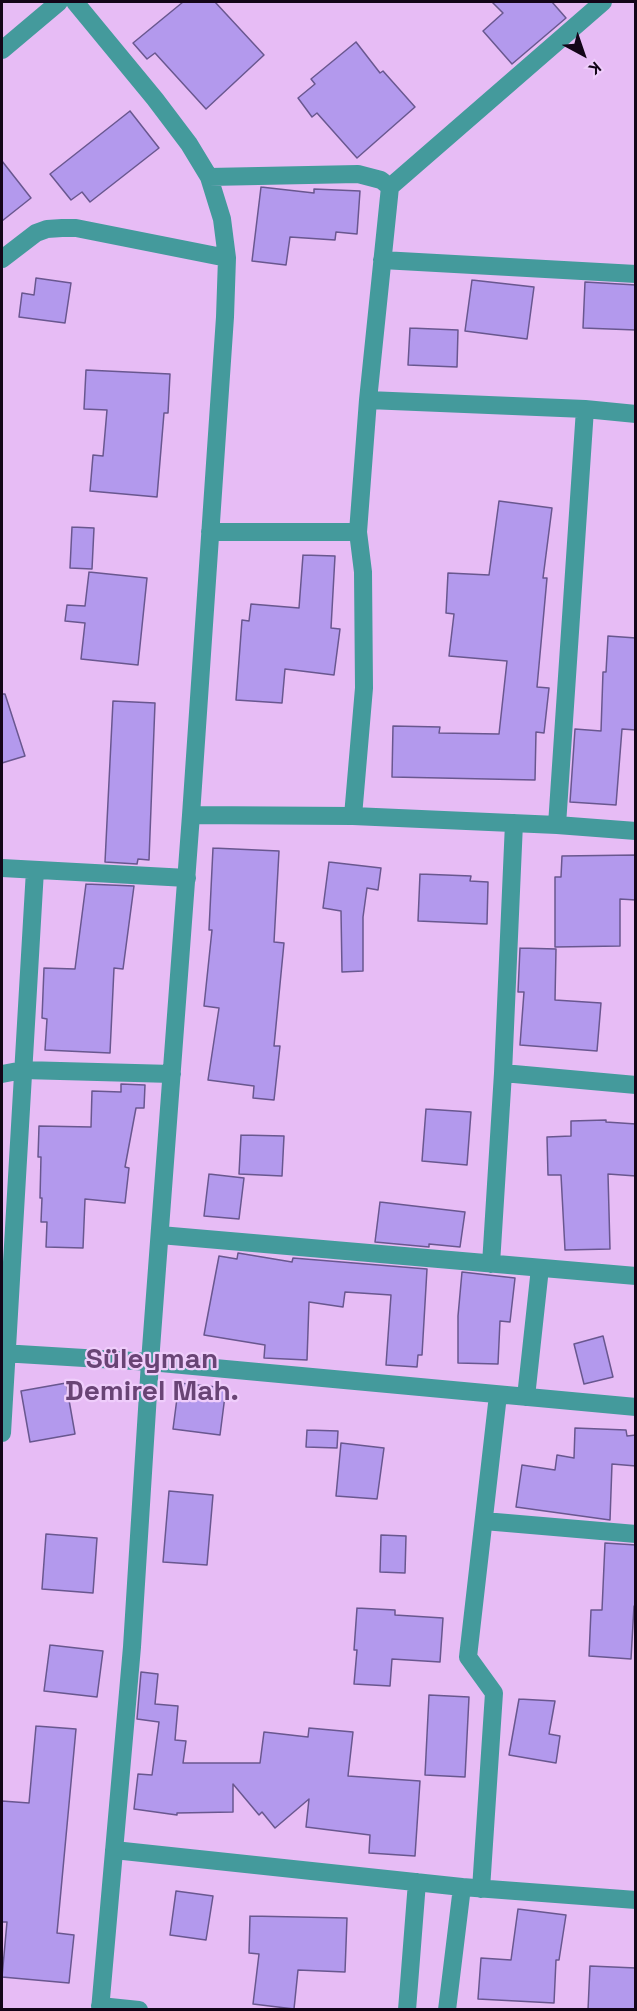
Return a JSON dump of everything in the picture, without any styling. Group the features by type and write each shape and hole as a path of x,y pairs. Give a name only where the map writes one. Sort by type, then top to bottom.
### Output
{"street":[{"path":"2,50 59,2"},
{"path":"75,2 155,99 189,144 209,177 222,219 227,258 225,317 187,878 150,1362 132,1647 100,2008 140,2010"},
{"path":"353,816 364,676 363,572 358,532 368,400 390,187 603,2"},
{"path":"209,177 358,174 381,180 390,187"},
{"path":"2,259 36,233 47,229 62,228 76,228 227,258"},
{"path":"382,260 636,273"},
{"path":"368,400 585,409 636,414"},
{"path":"557,825 585,409"},
{"path":"210,532 358,532"},
{"path":"191,815 353,816 557,825 636,831"},
{"path":"491,1264 503,1073 514,823"},
{"path":"2,868 187,878"},
{"path":"2,1433 4,1353 35,870"},
{"path":"2,1074 23,1070 172,1074"},
{"path":"503,1073 636,1085"},
{"path":"160,1235 636,1276"},
{"path":"526,1397 540,1268"},
{"path":"4,1353 150,1362 636,1407"},
{"path":"481,1888 494,1693 468,1657 498,1395"},
{"path":"484,1521 636,1534"},
{"path":"114,1850 462,1887 636,1900"},
{"path":"407,2010 417,1882"},
{"path":"447,2010 462,1887"}],"building":[{"path":"183,2 215,2 264,55 206,109 155,53 147,59 133,43"},
{"path":"492,2 552,2 566,18 512,64 483,31 503,13"},
{"path":"356,42 380,73 383,71 415,107 357,158 317,113 312,117 298,98 315,84 311,79"},
{"path":"130,111 159,148 90,202 82,192 71,200 50,174"},
{"path":"2,161 31,198 2,221"},
{"path":"261,187 314,193 314,189 360,191 357,234 336,232 335,240 290,237 286,265 252,261"},
{"path":"36,278 71,283 65,323 19,317 22,293 34,295"},
{"path":"472,280 534,287 527,339 465,331"},
{"path":"585,282 636,285 636,330 583,328"},
{"path":"410,328 458,330 457,367 408,365"},
{"path":"86,370 170,374 168,413 164,413 157,497 90,491 93,455 103,456 107,410 84,409"},
{"path":"499,501 552,508 543,578 547,578 537,687 549,688 544,733 536,732 535,780 392,777 393,726 440,727 439,733 499,734 507,661 449,656 454,614 446,613 448,573 489,575"},
{"path":"72,527 94,528 92,569 70,568"},
{"path":"303,555 335,556 331,628 340,629 334,675 285,669 282,703 236,700 242,620 249,621 251,604 299,608"},
{"path":"89,572 147,578 138,665 81,659 85,623 65,621 67,605 85,606"},
{"path":"608,636 636,638 636,730 622,729 616,805 570,802 575,729 601,731 603,672 606,672"},
{"path":"2,694 5,694 25,756 2,763"},
{"path":"113,701 155,703 149,860 138,859 137,864 105,862"},
{"path":"213,848 279,851 274,942 284,943 274,1046 280,1046 274,1100 253,1098 254,1086 208,1080 219,1008 204,1006 212,930 209,930"},
{"path":"636,855 636,900 620,899 620,946 555,947 555,877 561,877 562,856"},
{"path":"329,862 381,868 378,890 367,888 363,917 363,971 342,972 341,911 323,908"},
{"path":"420,874 471,876 470,881 488,882 487,924 418,921"},
{"path":"86,884 134,886 123,969 114,968 110,1053 45,1050 47,1019 42,1018 44,968 75,969"},
{"path":"520,948 556,949 555,1000 601,1003 597,1051 520,1045 524,992 518,992"},
{"path":"121,1084 145,1085 144,1108 136,1108 125,1167 129,1168 125,1203 85,1199 83,1248 46,1247 47,1222 41,1222 39,1126 91,1127 92,1091 121,1092"},
{"path":"426,1109 471,1112 467,1165 422,1161"},
{"path":"606,1120 606,1122 636,1124 636,1176 608,1174 610,1249 565,1250 561,1175 548,1175 547,1137 571,1136 571,1121"},
{"path":"241,1135 284,1136 282,1176 239,1174"},
{"path":"209,1174 244,1178 239,1219 204,1216"},
{"path":"380,1202 465,1212 460,1247 429,1244 429,1247 375,1242"},
{"path":"238,1253 292,1262 293,1258 427,1269 422,1355 418,1355 417,1367 386,1365 391,1295 345,1292 343,1307 309,1302 307,1360 264,1358 265,1345 204,1335 219,1256 237,1259"},
{"path":"462,1272 515,1278 510,1322 500,1321 498,1364 458,1363 458,1316"},
{"path":"603,1336 613,1377 584,1384 574,1344"},
{"path":"66,1383 75,1434 30,1442 21,1391"},
{"path":"179,1383 226,1388 220,1435 173,1429"},
{"path":"575,1428 626,1430 627,1436 636,1435 636,1466 612,1464 610,1520 516,1507 522,1465 555,1470 557,1455 574,1458"},
{"path":"307,1430 338,1431 337,1448 306,1447"},
{"path":"341,1443 384,1448 377,1499 336,1496"},
{"path":"169,1491 213,1495 207,1565 163,1562"},
{"path":"46,1534 97,1538 93,1593 42,1589"},
{"path":"381,1535 406,1536 405,1573 380,1572"},
{"path":"605,1543 636,1545 636,1607 634,1606 631,1659 589,1656 591,1610 602,1610"},
{"path":"357,1608 395,1610 395,1615 443,1618 440,1662 392,1659 390,1686 354,1684"},
{"path":"50,1645 103,1651 97,1697 44,1691"},
{"path":"141,1672 158,1674 155,1704 178,1706 175,1740 186,1741 183,1763 260,1763 264,1732 308,1737 309,1728 353,1732 348,1776 420,1781 415,1856 369,1853 370,1835 306,1827 309,1799 275,1828 262,1812 259,1815 233,1784 233,1812 177,1813 177,1815 134,1809 138,1774 152,1775 159,1722 137,1719"},
{"path":"429,1695 469,1697 465,1777 425,1775"},
{"path":"519,1699 555,1701 549,1734 560,1736 556,1763 509,1755"},
{"path":"36,1726 76,1729 57,1933 74,1935 69,1983 2,1977 7,1922 2,1922 2,1801 29,1803"},
{"path":"176,1891 213,1896 206,1940 170,1935"},
{"path":"518,1909 566,1915 559,1960 556,1960 554,2003 478,1999 481,1958 511,1960"},
{"path":"250,1916 347,1918 345,1972 298,1970 294,2009 253,2004 259,1954 249,1953"},
{"path":"590,1966 636,1968 636,2010 588,2010"}],"district":[{"name":"Süleyman Demirel Mah.","path":"152,1376"}]}
